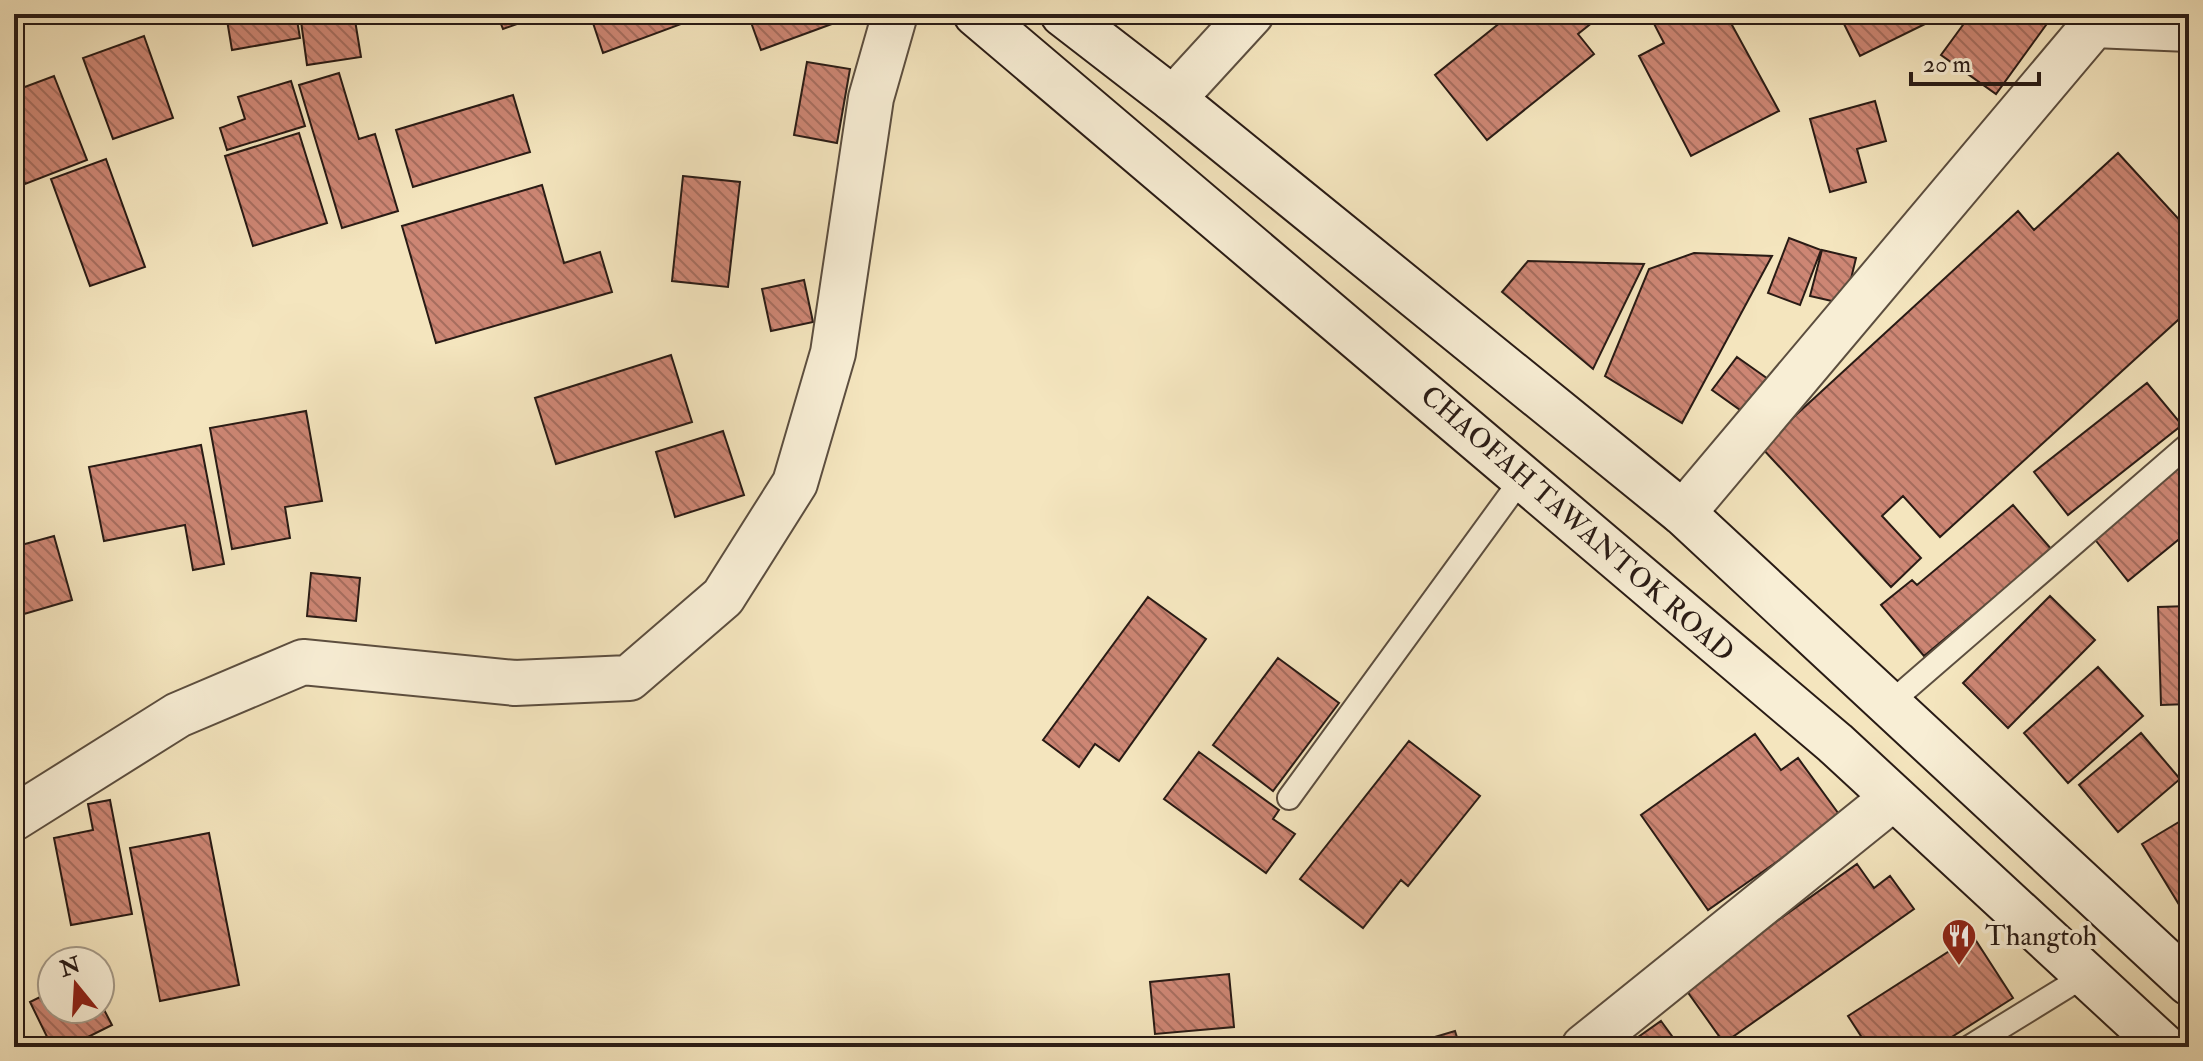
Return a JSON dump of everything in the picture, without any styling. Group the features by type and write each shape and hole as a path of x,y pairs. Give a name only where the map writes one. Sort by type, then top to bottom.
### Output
{"main road":[{"path":"14,818 178,715 303,662 515,683 629,678 723,597 795,483 825,382 833,353 871,98 895,14"},
{"name":"CHAOFAH TAWANTOK ROAD","path":"976,14 1835,743 2164,1047"},
{"path":"1063,14 1173,99 1683,513 2189,983"},
{"path":"1173,99 1251,14"},
{"path":"1683,513 2096,19 2189,29"},
{"path":"1584,1047 1893,798"}],"lane":[{"path":"1889,704 2189,444"},
{"path":"1289,798 1523,477"},
{"path":"1969,1047 2086,975"}],"building":[{"path":"226,14 296,14 300,38 232,50"},
{"path":"300,14 354,14 361,57 307,65"},
{"path":"497,14 545,14 503,29"},
{"path":"590,14 690,14 692,20 603,53"},
{"path":"748,14 859,14 761,50"},
{"path":"1511,14 1603,14 1578,34 1594,54 1487,140 1435,75"},
{"path":"1649,14 1726,14 1779,111 1691,156 1639,56 1664,43"},
{"path":"1839,14 1919,14 1925,24 1860,56"},
{"path":"1971,14 2054,14 1996,94 1941,55"},
{"path":"144,36 173,118 113,139 83,58"},
{"path":"807,62 850,69 837,143 794,135"},
{"path":"339,73 359,139 375,134 398,211 342,228 299,85"},
{"path":"54,76 87,160 25,184 14,157 14,91"},
{"path":"291,81 305,126 227,150 220,128 245,119 238,97"},
{"path":"513,95 530,152 413,187 396,130"},
{"path":"1875,101 1886,141 1857,149 1866,182 1830,192 1810,119"},
{"path":"299,133 327,223 253,246 225,156"},
{"path":"2118,153 2184,225 2189,220 2189,310 1940,537 1903,496 1882,516 1921,558 1891,587 1761,447 2018,211 2034,230"},
{"path":"106,159 145,267 90,286 51,179"},
{"path":"683,176 740,182 728,287 672,281"},
{"path":"542,185 564,263 600,252 612,292 436,343 402,226"},
{"path":"1789,238 1821,250 1800,305 1768,293"},
{"path":"1822,250 1856,258 1845,304 1810,296"},
{"path":"1694,253 1772,256 1682,423 1605,376 1649,269"},
{"path":"1528,261 1644,264 1593,369 1502,292"},
{"path":"804,280 813,322 771,331 762,289"},
{"path":"671,355 692,422 556,464 535,398"},
{"path":"1737,357 1768,379 1743,412 1712,390"},
{"path":"2147,383 2182,425 2068,515 2034,472"},
{"path":"306,411 322,501 285,507 290,538 232,549 210,428"},
{"path":"723,431 744,495 675,517 656,452"},
{"path":"201,445 224,564 193,570 185,525 104,541 89,467"},
{"path":"2189,459 2189,531 2128,581 2093,537"},
{"path":"2013,505 2052,550 1924,656 1881,605 1912,580 1917,585"},
{"path":"54,536 72,600 24,614 14,580 14,547"},
{"path":"311,573 360,578 356,621 307,616"},
{"path":"2050,596 2095,640 2008,728 1963,683"},
{"path":"1148,597 1206,639 1119,761 1095,744 1079,767 1043,740"},
{"path":"2189,606 2189,704 2161,705 2158,607"},
{"path":"1278,658 1339,703 1273,791 1213,745"},
{"path":"2098,667 2143,716 2068,783 2024,733"},
{"path":"2141,733 2180,779 2118,832 2079,785"},
{"path":"1755,734 1781,770 1798,758 1841,817 1708,910 1641,815"},
{"path":"1409,741 1480,796 1408,886 1401,880 1363,928 1300,879"},
{"path":"1199,752 1279,810 1273,819 1295,834 1266,873 1164,799"},
{"path":"110,800 132,914 71,925 54,838 93,830 88,804"},
{"path":"2189,816 2189,914 2186,916 2142,844"},
{"path":"209,833 239,985 160,1001 130,848"},
{"path":"1857,864 1874,888 1890,876 1914,909 1724,1043 1684,987"},
{"name":"Thangtoh","path":"1973,936 2013,998 1936,1047 1868,1047 1848,1016"},
{"path":"1229,974 1234,1027 1155,1034 1150,982"},
{"path":"36,999 36,1014 30,1002"},
{"path":"1661,1021 1680,1047 1624,1047"},
{"path":"41,1025 112,1025 68,1047 52,1047"},
{"path":"1455,1031 1460,1047 1401,1047"}],"place":[{"name":"Thangtoh","path":"1959,967"}]}
